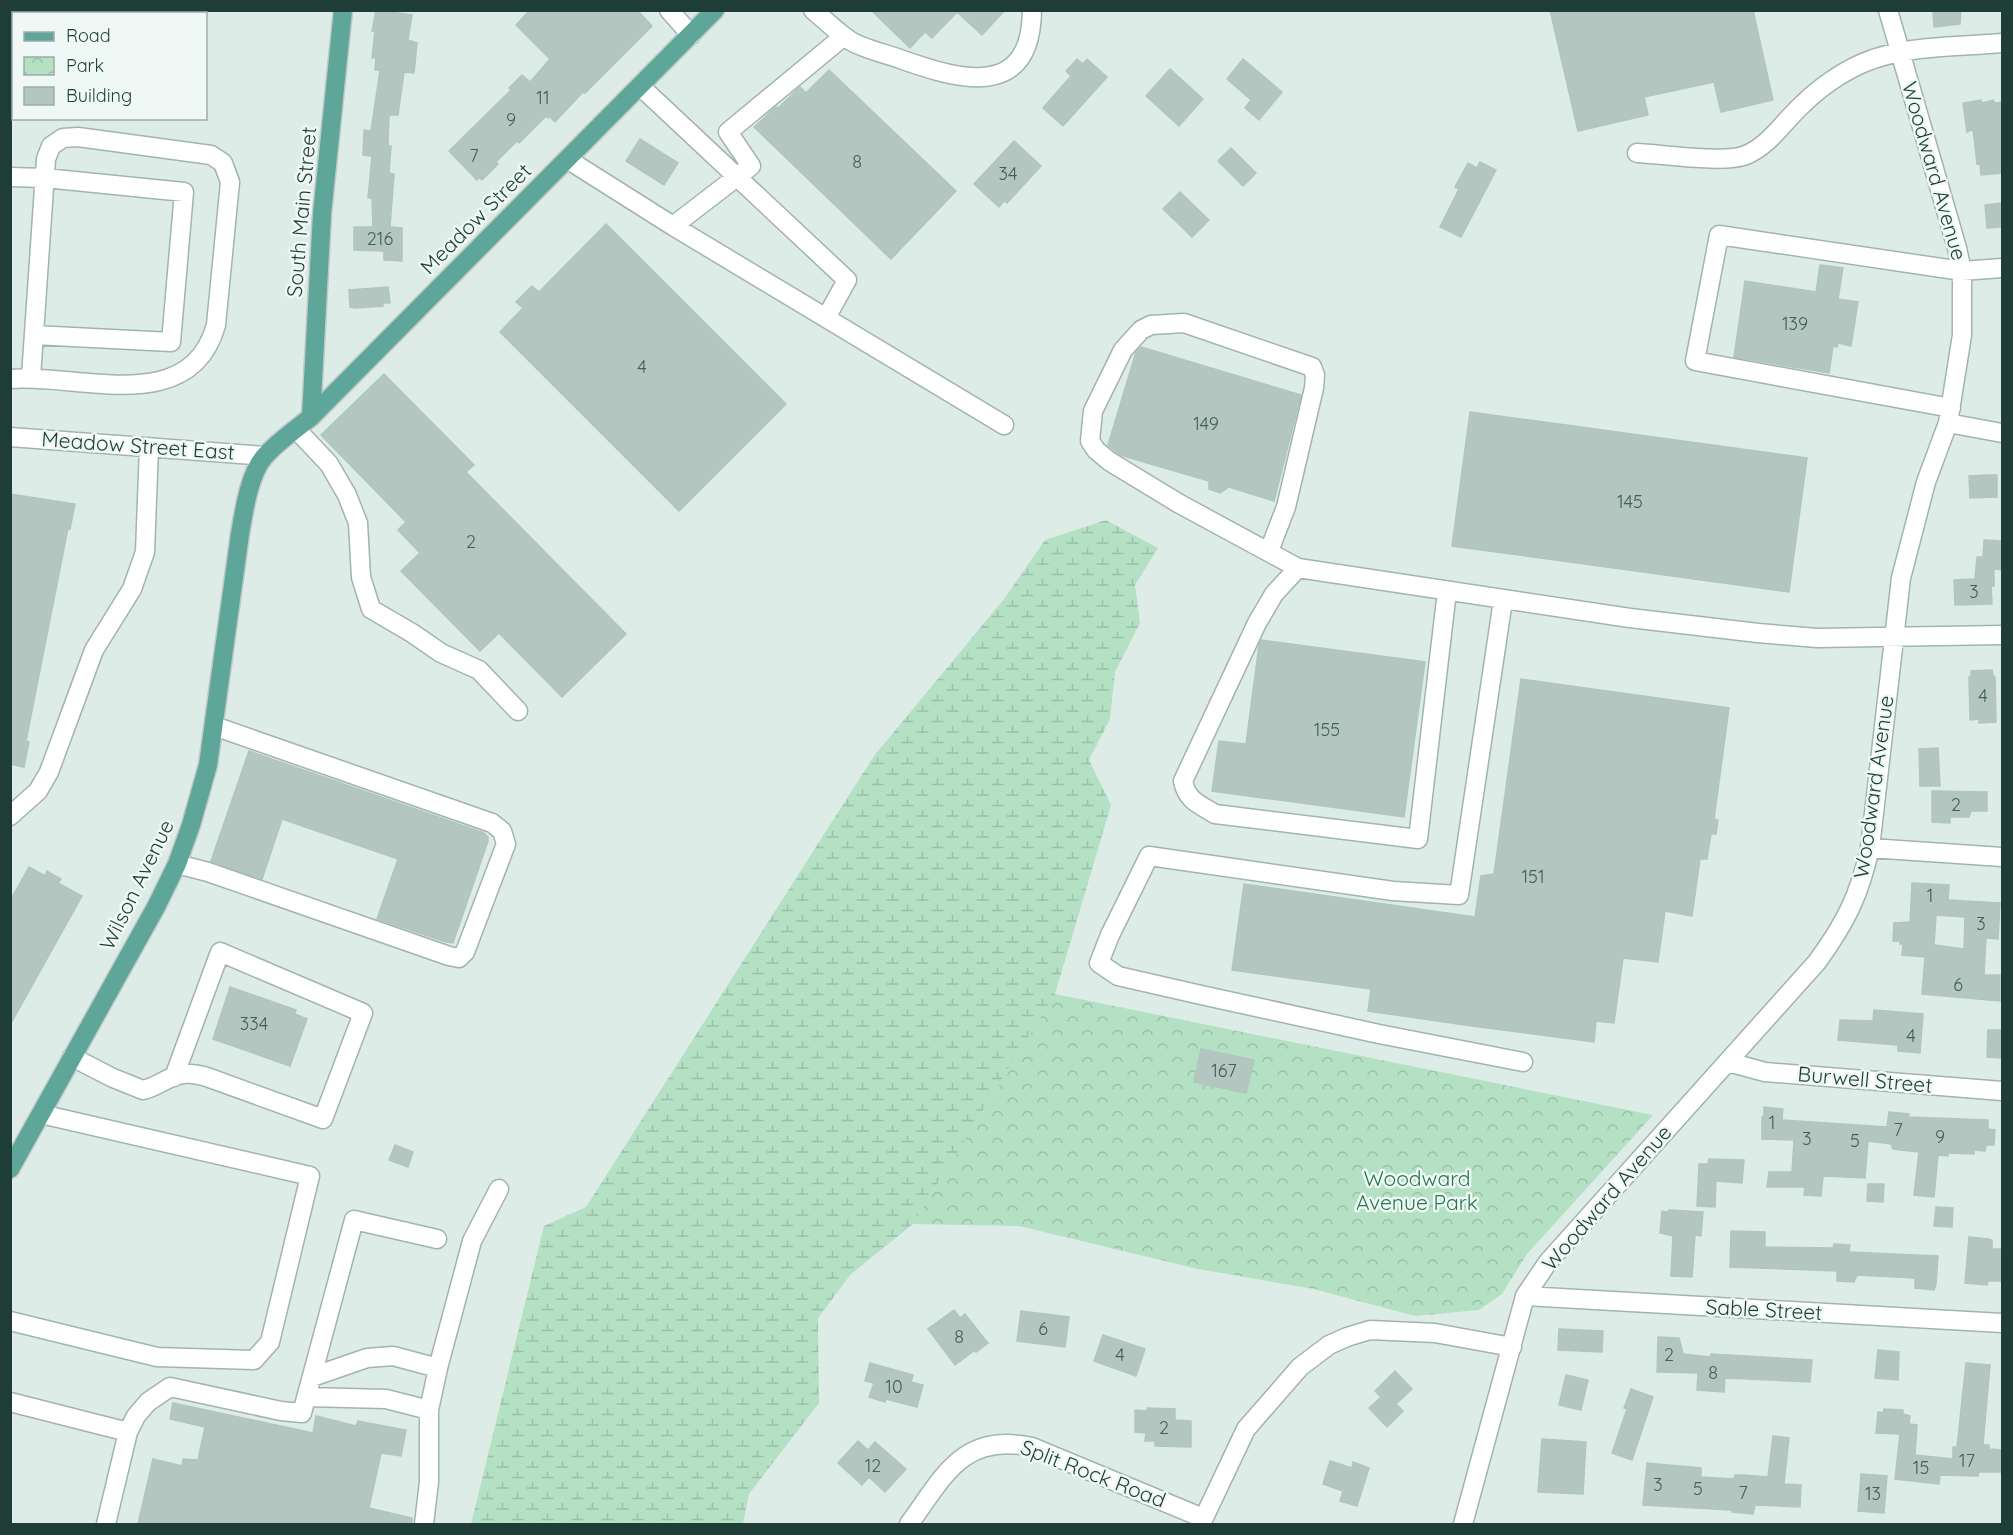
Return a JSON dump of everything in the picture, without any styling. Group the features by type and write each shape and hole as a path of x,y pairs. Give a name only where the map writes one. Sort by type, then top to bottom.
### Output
{"main road":[{"name":"South Main Street","path":"311,417 322,214 343,10"},
{"name":"Meadow Street","path":"265,456 311,417 715,10"},
{"name":"Wilson Avenue","path":"10,1169 156,907 177,864 208,765 242,523 257,467 265,456"}],"street":[{"path":"669,10 691,35"},
{"path":"813,10 850,41 927,68 973,78 1004,74 1024,53 1032,29 1032,10"},
{"name":"Woodward Avenue","path":"1470,1523 1526,1296 1548,1262 1816,962 1852,909 1863,880 1870,848 1901,578 1926,482 1950,416 1962,335 1962,271 1958,248 1888,10"},
{"path":"673,226 751,166 728,132 844,36"},
{"path":"1637,153 1714,159 1745,156 1768,141 1804,102 1830,82 1863,63 1900,52 2002,43"},
{"path":"640,86 848,280 826,318"},
{"path":"10,379 31,377 135,386 163,382 184,371 200,357 211,342 216,325 230,182 223,163 211,155 78,136 63,138 51,146 46,159 31,377"},
{"path":"567,159 673,226 1004,425"},
{"path":"10,177 45,178 184,192 171,342 34,335"},
{"path":"2002,267 1962,271 1719,235 1695,361 1950,416 2002,433"},
{"path":"1269,551 1286,507 1314,388 1315,375 1312,367 1184,323 1158,324 1142,330 1123,350 1093,411 1090,441 1096,450 1109,461 1178,503 1298,568 1503,600 1758,633 1817,638 2002,635"},
{"path":"296,429 329,464 347,495 358,523 361,577 372,609 441,653 479,669 518,711"},
{"name":"Meadow Street East","path":"10,437 265,456"},
{"path":"10,816 38,791 49,772 94,650 132,589 144,552 149,447"},
{"path":"1298,568 1274,594 1257,623 1183,781 1185,792 1194,802 1215,814 1418,839 1448,591"},
{"path":"1503,600 1459,895 1393,891 1149,856 1110,935 1099,963 1118,976 1379,1034 1523,1062"},
{"path":"177,864 208,872 459,958 465,952 506,844 502,831 492,823 214,726"},
{"path":"1870,848 2002,857"},
{"path":"72,1057 143,1090 184,1074 204,1076 324,1119 363,1012 220,952 174,1077"},
{"name":"Burwell Street","path":"1728,1062 1765,1072 2002,1091"},
{"path":"10,1321 157,1357 254,1360 270,1342 310,1176 41,1114"},
{"path":"424,1524 429,1482 429,1410 438,1368 472,1241 499,1189"},
{"path":"106,1524 128,1432 136,1416 148,1402 170,1387 302,1413 354,1220 437,1239"},
{"name":"Sable Street","path":"1526,1296 2002,1323"},
{"path":"1202,1521 1246,1430 1300,1367 1329,1345 1370,1330 1435,1333 1512,1347"},
{"path":"312,1377 367,1358 393,1356 438,1368"},
{"path":"306,1397 386,1399 429,1410"},
{"path":"10,1402 128,1432"},
{"name":"Split Rock Road","path":"909,1524 953,1465 971,1452 996,1443 1013,1442 1032,1446 1202,1521"}],"green space":[{"path":"1106,520 1158,548 1135,585 1140,623 1115,672 1110,719 1089,760 1111,805 1055,994 913,1224 851,1274 818,1318 819,1403 749,1494 743,1524 471,1524 544,1226 586,1207 874,756 1004,599 1045,540"},
{"name":"Woodward Avenue Park","path":"1055,994 1653,1115 1527,1254 1502,1294 1479,1310 1415,1316 1314,1289 1198,1269 1019,1226 913,1224"}],"building":[{"path":"376,10 412,15 408,40 417,43 414,73 404,72 398,115 389,115 388,146 391,146 389,173 394,174 390,227 402,228 402,261 384,260 384,251 354,250 354,227 373,227 372,198 368,198 372,156 363,155 364,130 371,131 380,70 375,70 376,58 372,58 375,31 372,31"},
{"path":"530,10 637,10 652,26 555,122 546,116 496,162 498,164 482,180 479,177 477,180 449,151 511,90 509,88 522,75 530,82 550,59 516,25"},
{"path":"871,10 1005,10 982,35 957,12 932,38 925,32 910,48"},
{"path":"1550,10 1753,10 1773,100 1721,112 1714,82 1644,97 1648,115 1578,131"},
{"path":"1933,10 1961,10 1960,24 1934,27"},
{"path":"1077,59 1083,64 1087,59 1107,77 1063,126 1043,108 1071,76 1066,71"},
{"path":"1243,59 1282,92 1259,120 1245,108 1251,100 1227,79"},
{"path":"1170,69 1203,99 1179,126 1146,96"},
{"path":"829,70 956,191 891,259 754,127 800,87 806,93"},
{"path":"1981,100 1982,103 1993,100 1995,103 2002,102 2002,173 1981,175 1980,163 1977,164 1973,129 1967,132 1963,103"},
{"path":"640,139 678,163 664,185 626,161"},
{"path":"1014,141 1041,166 1007,203 1004,201 999,207 974,184"},
{"path":"1231,148 1256,173 1243,186 1218,161"},
{"path":"1480,162 1496,170 1461,237 1440,227 1459,189 1455,187 1468,163 1477,168"},
{"path":"1180,192 1209,220 1192,237 1163,209"},
{"path":"2002,203 2002,227 1987,228 1985,205"},
{"path":"606,224 786,404 679,511 500,332 523,308 516,302 532,286 539,292"},
{"path":"1820,265 1843,268 1838,299 1858,302 1851,346 1838,343 1837,347 1833,346 1829,373 1734,357 1745,281 1816,292"},
{"path":"388,287 390,303 383,303 383,306 350,307 349,290"},
{"path":"1141,347 1301,395 1274,501 1229,487 1220,493 1209,489 1209,481 1120,455 1108,445 1136,352"},
{"path":"384,374 474,465 466,472 626,634 562,697 499,633 480,651 401,571 420,553 398,530 406,522 321,435"},
{"path":"1470,412 1807,458 1789,592 1452,546"},
{"path":"1997,475 1997,497 1970,498 1969,476"},
{"path":"10,494 75,504 70,529 68,528 26,741 29,742 24,767 10,764"},
{"path":"1984,540 2002,541 2002,570 1994,569 1994,586 1991,586 1992,604 1955,605 1954,580 1975,579 1977,557 1983,557"},
{"path":"1261,640 1425,662 1404,817 1212,791 1219,741 1246,744"},
{"path":"1992,670 1995,677 1996,722 1979,723 1979,719 1970,720 1969,677 1971,677 1971,671"},
{"path":"1521,679 1729,708 1714,819 1718,820 1716,834 1711,834 1707,859 1700,859 1692,916 1665,911 1658,962 1623,958 1614,1023 1596,1021 1594,1042 1472,1026 1368,1011 1371,989 1232,970 1244,884 1475,917 1481,876 1494,874"},
{"path":"1938,748 1940,786 1920,786 1919,749"},
{"path":"249,751 484,833 488,841 453,943 377,919 398,859 282,819 262,879 211,861"},
{"path":"1932,791 1987,792 1987,811 1971,811 1969,817 1950,817 1950,823 1932,822"},
{"path":"29,867 45,876 47,871 61,879 58,883 82,896 10,1025 10,901"},
{"path":"1912,883 1949,885 1948,900 2000,903 1998,939 1986,938 1984,975 2000,975 2000,1001 1922,994 1925,957 1902,955 1903,944 1900,944 1900,941 1893,941 1894,923 1910,922","holes":["1936,915 1965,917 1964,949 1934,945"]},
{"path":"230,987 296,1010 295,1014 307,1019 290,1066 213,1039"},
{"path":"1874,1010 1923,1014 1920,1053 1898,1051 1898,1045 1838,1040 1840,1020 1873,1021"},
{"path":"1988,1030 2002,1030 2002,1058 1987,1057"},
{"path":"1201,1049 1254,1060 1246,1093 1194,1082"},
{"path":"1764,1107 1783,1109 1782,1120 1887,1127 1889,1112 1909,1114 1908,1117 1988,1120 1988,1129 1995,1130 1994,1145 1986,1145 1985,1151 1974,1150 1974,1154 1938,1155 1934,1197 1914,1195 1919,1152 1893,1149 1891,1144 1868,1141 1865,1178 1823,1176 1821,1196 1804,1195 1805,1187 1767,1187 1769,1172 1792,1172 1794,1140 1762,1139"},
{"path":"395,1145 413,1152 408,1167 389,1160"},
{"path":"1709,1159 1744,1160 1742,1183 1716,1181 1715,1207 1697,1206 1699,1164 1708,1164"},
{"path":"1868,1184 1884,1184 1883,1202 1867,1201"},
{"path":"1936,1207 1953,1208 1952,1227 1934,1226"},
{"path":"1669,1210 1703,1212 1701,1236 1695,1235 1692,1277 1671,1276 1673,1236 1660,1233 1662,1211 1668,1212"},
{"path":"1731,1231 1765,1232 1765,1247 1833,1248 1834,1244 1850,1245 1849,1252 1938,1256 1936,1284 1934,1290 1915,1288 1915,1278 1857,1275 1854,1282 1837,1281 1837,1271 1730,1267"},
{"path":"1969,1237 1992,1240 1992,1249 2002,1249 2002,1281 1988,1281 1987,1285 1965,1283"},
{"path":"954,1310 960,1318 965,1314 988,1343 955,1365 928,1329"},
{"path":"1021,1311 1069,1317 1065,1347 1017,1341"},
{"path":"1559,1329 1603,1331 1602,1352 1558,1350"},
{"path":"1103,1335 1145,1349 1136,1376 1094,1361"},
{"path":"1658,1337 1679,1338 1683,1354 1812,1360 1810,1382 1725,1378 1724,1392 1697,1390 1698,1373 1657,1372"},
{"path":"1878,1350 1899,1352 1898,1380 1875,1378"},
{"path":"870,1363 913,1375 911,1382 923,1385 917,1407 869,1397 874,1383 865,1381"},
{"path":"1966,1363 1990,1365 1983,1445 1989,1445 1989,1449 2002,1450 2002,1472 1979,1472 1978,1476 1940,1475 1939,1484 1895,1479 1900,1434 1876,1433 1878,1412 1883,1413 1884,1409 1903,1410 1903,1414 1910,1416 1909,1424 1917,1425 1915,1455 1953,1459 1953,1447 1957,1447"},
{"path":"1395,1371 1412,1389 1396,1404 1403,1411 1387,1427 1369,1408 1381,1397 1375,1391"},
{"path":"1566,1375 1588,1380 1581,1410 1559,1405"},
{"path":"1631,1389 1653,1397 1632,1460 1612,1453 1627,1409 1624,1408"},
{"path":"173,1403 313,1433 316,1416 356,1426 358,1421 406,1430 401,1456 381,1453 369,1508 412,1518 412,1524 138,1524 153,1459 182,1466 183,1459 198,1460 205,1427 170,1419"},
{"path":"1147,1408 1175,1409 1175,1420 1191,1421 1191,1447 1155,1446 1155,1441 1145,1441 1146,1433 1135,1432 1135,1410 1147,1411"},
{"path":"1773,1436 1789,1438 1784,1484 1801,1485 1800,1507 1755,1505 1753,1514 1732,1512 1732,1510 1643,1505 1647,1463 1701,1468 1701,1477 1734,1479 1735,1475 1744,1475 1768,1477"},
{"path":"1542,1439 1586,1442 1583,1494 1538,1492"},
{"path":"858,1441 868,1450 875,1442 906,1469 885,1492 869,1477 862,1485 838,1463"},
{"path":"1330,1461 1352,1468 1353,1462 1369,1468 1357,1506 1340,1501 1343,1491 1323,1484"},
{"path":"1861,1474 1887,1476 1884,1513 1858,1511"}]}
